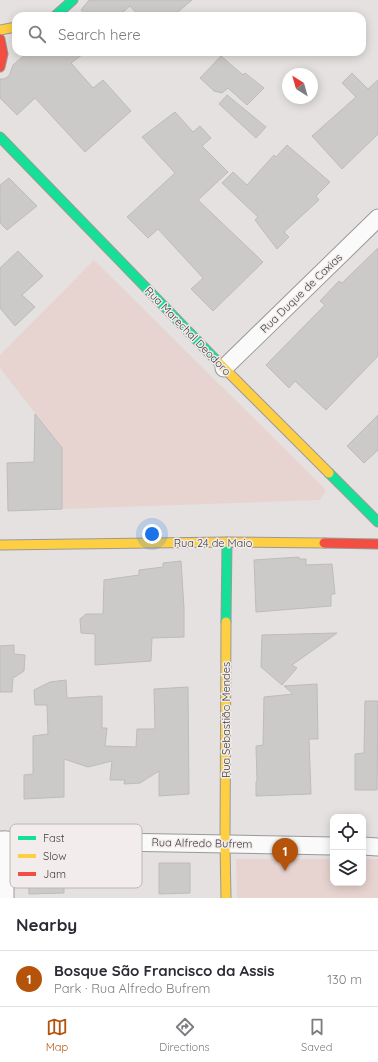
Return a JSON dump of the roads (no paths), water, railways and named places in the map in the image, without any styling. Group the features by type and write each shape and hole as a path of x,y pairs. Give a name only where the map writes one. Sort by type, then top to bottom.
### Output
{"street":[{"path":"59,12 73,0"},
{"path":"0,30 12,27"},
{"path":"0,39 3,54 0,67"},
{"path":"0,67 11,56"},
{"name":"Rua Marechal Deodoro","path":"0,137 224,368 378,522"},
{"name":"Rua Duque de Caxias","path":"224,368 378,218"},
{"name":"Rua 24 de Maio","path":"0,545 227,542 378,544"},
{"name":"Rua Sebastião Mendes","path":"226,898 227,542"},
{"path":"3,840 5,898"},
{"name":"Rua Alfredo Bufrem","path":"142,843 330,846"},
{"path":"366,846 378,846"}],"place":[{"name":"Bosque São Francisco da Assis","path":"285,871"}]}
